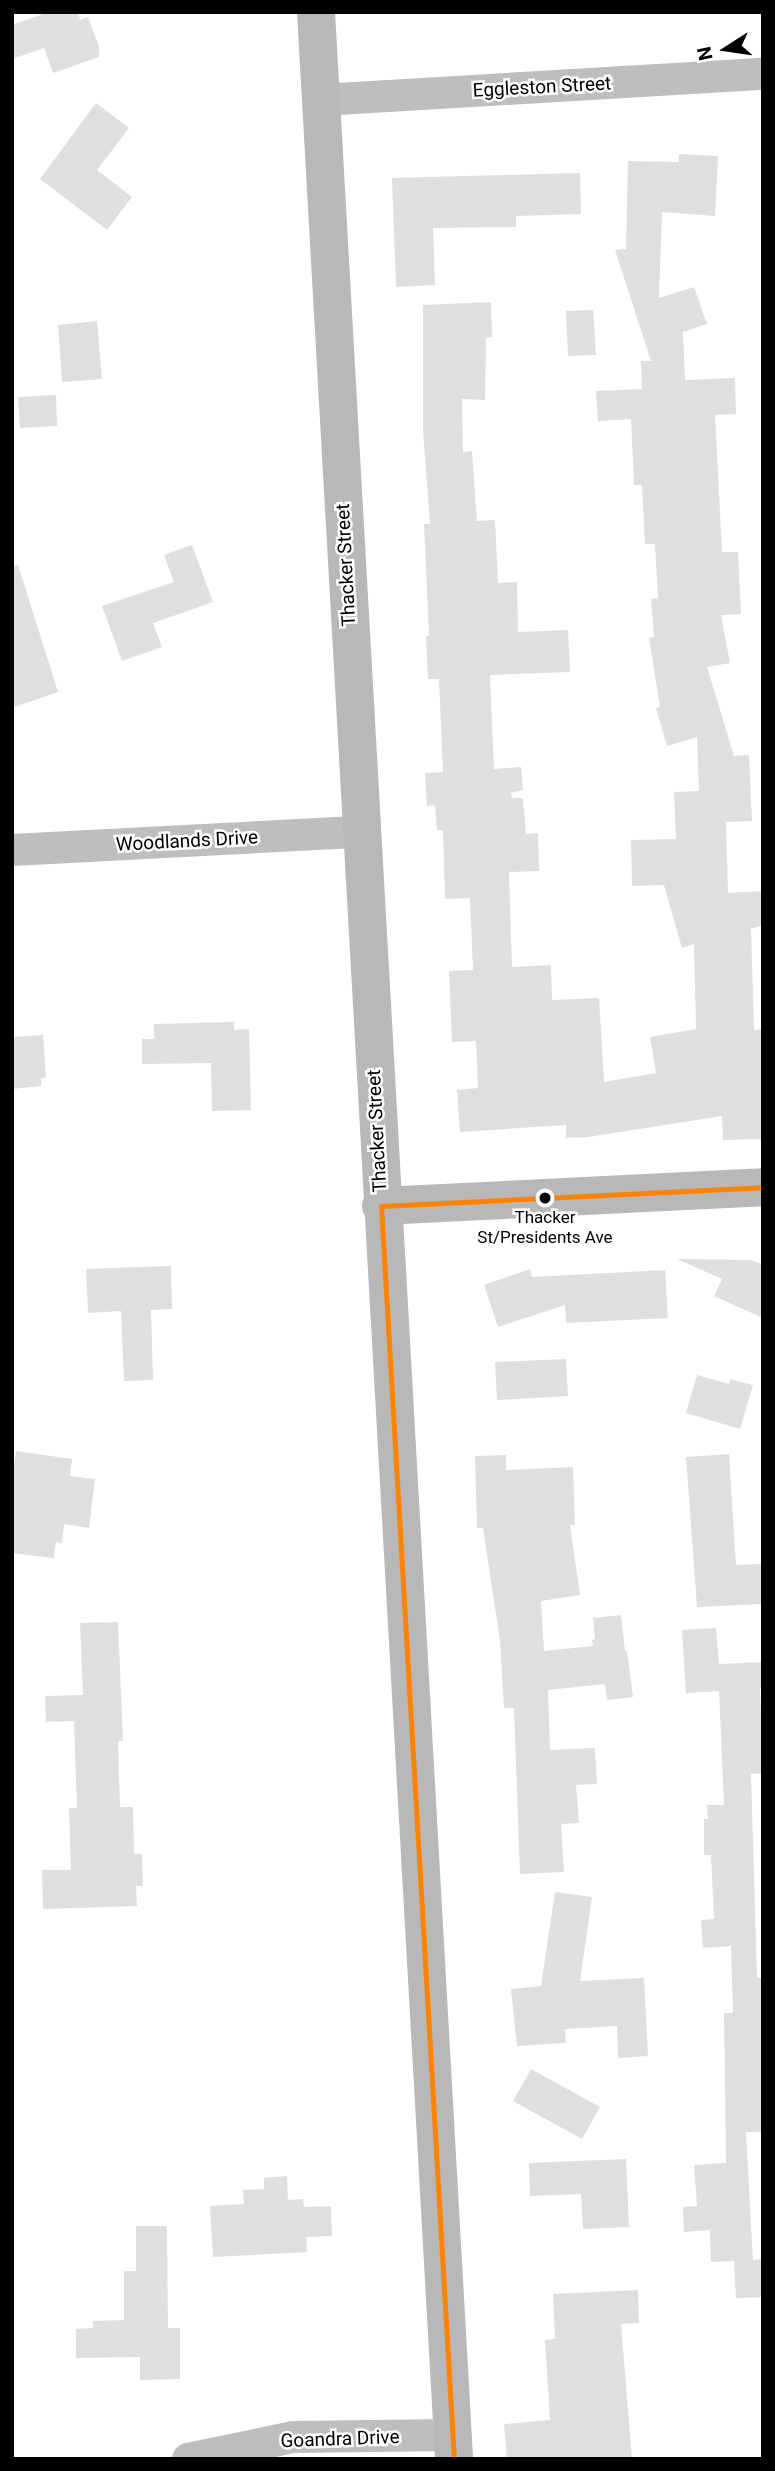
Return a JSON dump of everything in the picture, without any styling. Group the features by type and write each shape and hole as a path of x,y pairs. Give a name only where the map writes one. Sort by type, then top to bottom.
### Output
{"street":[{"name":"Thacker Street","path":"316,12 381,1206 453,2447"},
{"name":"Eggleston Street","path":"321,100 763,74"},
{"name":"Woodlands Drive","path":"12,850 361,832"},
{"path":"381,1206 763,1187"},
{"name":"Goandra Drive","path":"188,2459 293,2437 453,2447"}],"building":[{"path":"49,12 78,12 80,20 88,17 99,47 99,57 53,73 44,48 12,59 12,25"},
{"path":"96,103 129,128 97,170 132,197 107,230 40,179"},
{"path":"679,154 718,156 715,216 662,212 659,298 694,287 707,324 683,332 685,380 735,378 736,414 715,415 722,552 738,552 741,614 721,615 730,663 707,667 734,756 749,755 752,821 726,822 728,893 763,891 763,925 751,929 754,1030 763,1029 763,1139 723,1140 722,1116 588,1137 566,1138 566,1125 460,1132 457,1090 478,1088 476,1041 452,1042 449,971 473,970 470,898 445,899 443,830 437,830 435,805 427,806 425,773 443,772 439,679 428,679 426,636 429,636 424,524 430,524 423,431 423,305 491,302 492,337 486,338 485,400 462,399 463,452 472,451 477,521 495,520 498,583 517,582 518,632 568,630 570,672 490,675 494,769 521,767 523,790 511,793 512,798 523,798 526,834 538,833 539,871 509,872 512,967 551,965 552,1000 599,998 604,1082 656,1073 650,1037 696,1029 694,944 682,948 664,885 632,886 631,840 676,839 674,792 699,791 697,737 667,746 656,708 660,707 649,638 654,637 651,599 658,598 655,544 645,544 642,485 634,485 631,419 598,421 596,391 642,389 641,361 651,361 615,250 626,249 628,161 679,162"},
{"path":"580,173 581,214 516,216 516,227 433,228 435,285 396,287 392,178"},
{"path":"593,310 596,355 568,356 566,311"},
{"path":"97,321 102,379 62,382 58,325"},
{"path":"56,395 57,426 20,428 18,397"},
{"path":"192,545 213,602 153,623 162,647 122,661 102,606 174,582 164,555"},
{"path":"18,565 58,692 12,708 12,566"},
{"path":"234,1022 234,1030 249,1029 251,1110 212,1111 211,1063 142,1064 142,1039 154,1039 154,1024"},
{"path":"43,1035 46,1078 41,1078 41,1086 12,1089 12,1037"},
{"path":"677,1259 751,1260 763,1265 763,1318 714,1296 722,1279"},
{"path":"171,1266 172,1309 151,1310 153,1380 124,1381 121,1311 88,1313 86,1269"},
{"path":"530,1269 532,1277 665,1270 668,1318 566,1323 565,1305 498,1327 484,1285"},
{"path":"566,1359 568,1396 497,1400 495,1362"},
{"path":"697,1375 729,1384 730,1379 753,1385 740,1429 686,1413"},
{"path":"16,1451 72,1459 70,1476 95,1479 89,1528 64,1524 62,1543 56,1542 54,1558 12,1553 12,1482"},
{"path":"729,1454 736,1565 763,1564 763,1604 697,1607 686,1457"},
{"path":"506,1455 506,1470 573,1467 575,1525 570,1525 580,1595 541,1601 544,1651 593,1646 593,1618 621,1615 627,1651 633,1697 607,1700 605,1684 548,1690 550,1750 595,1748 597,1784 576,1785 579,1823 561,1824 564,1872 520,1874 514,1708 504,1708 500,1641 483,1528 477,1528 475,1456"},
{"path":"118,1622 123,1741 118,1741 120,1807 133,1807 134,1854 142,1854 143,1886 136,1886 137,1906 43,1909 42,1870 71,1870 69,1808 77,1808 74,1721 46,1722 45,1696 83,1695 80,1623"},
{"path":"716,1628 719,1664 763,1662 763,1688 760,1688 763,1773 751,1774 757,1978 763,1978 763,2132 746,2132 753,2260 763,2259 763,2297 736,2298 734,2261 711,2262 710,2230 684,2232 683,2207 697,2206 694,2165 726,2163 724,2013 733,2013 731,1946 703,1948 701,1920 714,1919 711,1855 704,1855 704,1819 708,1819 707,1805 724,1805 719,1691 686,1693 682,1630"},
{"path":"555,1892 592,1897 580,1981 644,1978 648,2056 618,2058 617,2026 565,2029 566,2043 517,2046 511,1989 541,1986"},
{"path":"531,2069 600,2107 582,2139 513,2101"},
{"path":"626,2159 629,2227 583,2229 581,2194 530,2196 529,2163"},
{"path":"287,2176 288,2200 303,2199 304,2207 331,2206 332,2236 306,2237 307,2252 213,2257 210,2206 244,2204 243,2190 264,2189 264,2178"},
{"path":"136,2226 167,2226 168,2328 180,2328 180,2379 140,2380 140,2357 76,2358 76,2329 93,2328 93,2321 124,2320 124,2271 136,2271"},
{"path":"638,2290 639,2323 621,2324 632,2459 507,2459 504,2424 550,2420 545,2340 555,2339 553,2294"}],"transit line":[{"path":"381,1206 763,1187"},
{"path":"381,1206 454,2459"}],"place":[{"name":"Thacker St/Presidents Ave","path":"545,1198"}]}
